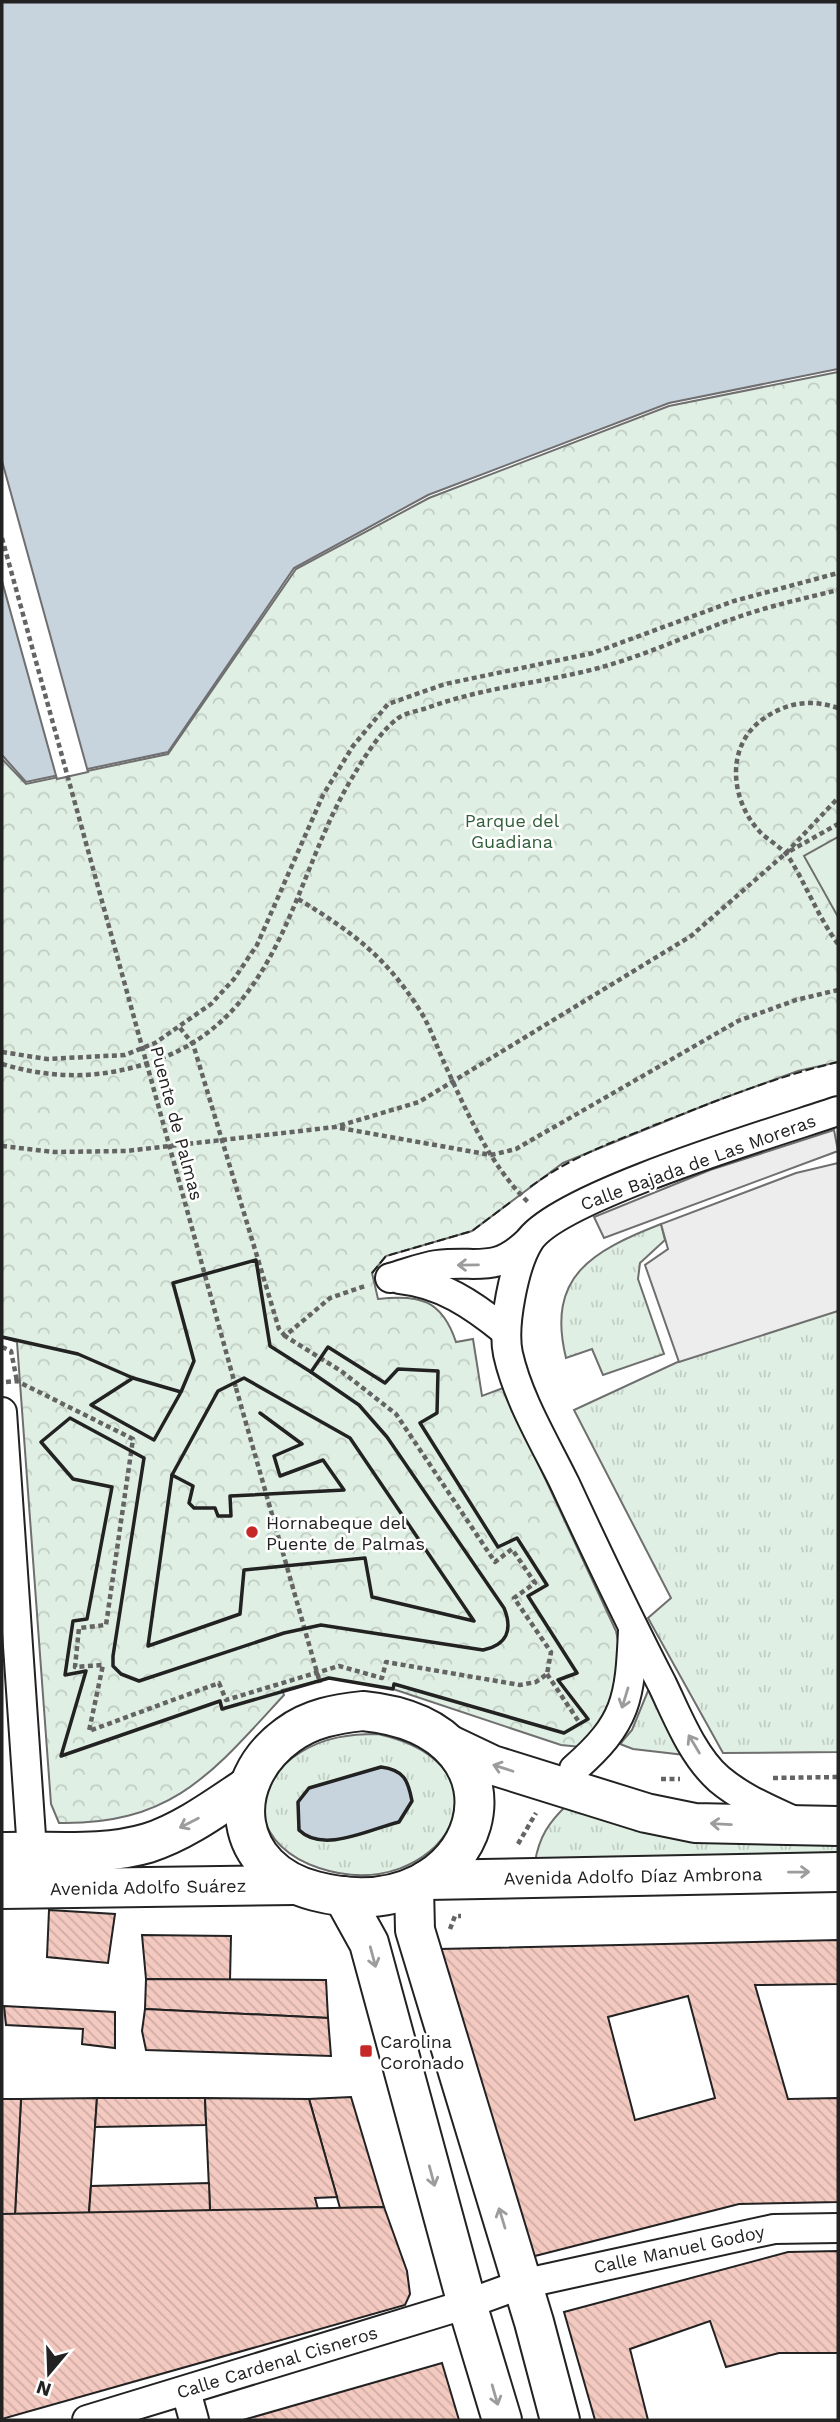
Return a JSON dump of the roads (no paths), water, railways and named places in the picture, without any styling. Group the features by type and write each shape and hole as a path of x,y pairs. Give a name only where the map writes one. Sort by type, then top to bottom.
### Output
{"main road":[{"path":"452,1746 467,1769 474,1794 473,1825 463,1848 448,1866 420,1884 392,1894 343,1896 294,1885 273,1872 258,1856 247,1832 244,1808 247,1787 257,1768 289,1734 329,1715 363,1711 394,1714 425,1727 452,1746 492,1765 646,1813 695,1823 822,1826"},
{"name":"Avenida Adolfo Suárez","path":"17,1851 82,1852 149,1843 213,1810 247,1787"},
{"name":"Avenida Adolfo Díaz Ambrona","path":"420,1884 511,1878 838,1872"},
{"path":"420,1884 417,1940 522,2284 560,2420"},
{"name":"Avenida Adolfo Suárez","path":"2,1889 294,1885"},
{"path":"343,1896 369,1943 467,2304 502,2420"}],"street":[{"name":"Calle Bajada de Las Moreras","path":"505,1331 479,1310 425,1281 390,1278 436,1265 491,1264 512,1257 548,1220 571,1208 710,1154 838,1111"},
{"name":"Calle Bajada de Las Moreras","path":"528,1241 508,1305 505,1331 514,1376 633,1630 683,1727 719,1779 757,1804 822,1826"},
{"path":"2,1412 17,1851"},
{"name":"Calle Bajada de Las Moreras","path":"574,1769 603,1744 616,1724 631,1675 633,1630"},
{"name":"Calle Manuel Godoy","path":"467,2304 522,2284 774,2229 838,2228"},
{"name":"Calle Cardenal Cisneros","path":"87,2420 467,2304"},
{"path":"186,2391 194,2420"}],"place":[{"name":"Hornabeque del Puente de Palmas","path":"252,1532"},
{"name":"Carolina Coronado","path":"366,2051"}],"park label":[{"name":"Parque del Guadiana","path":"512,830"}]}
